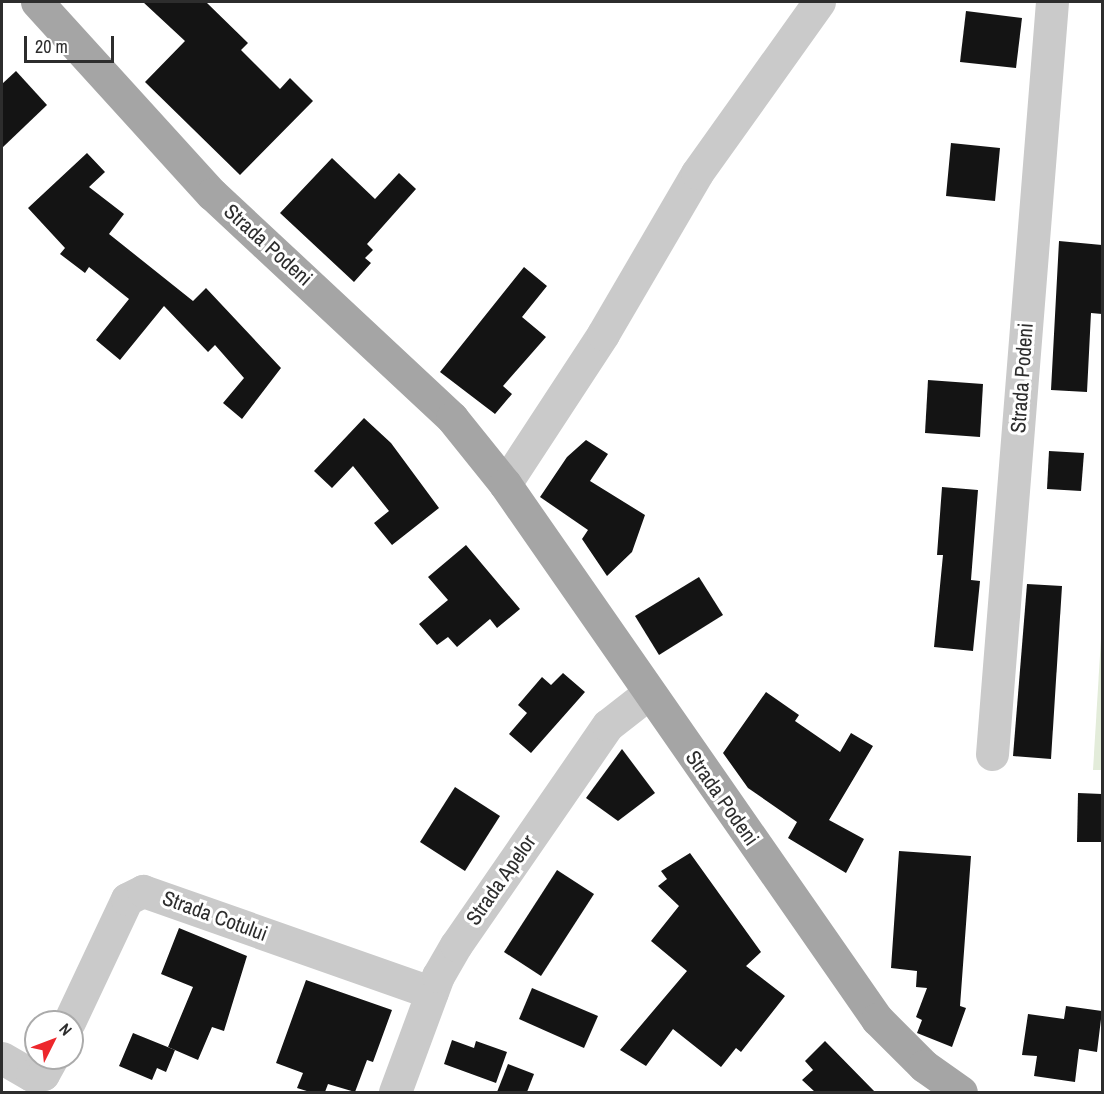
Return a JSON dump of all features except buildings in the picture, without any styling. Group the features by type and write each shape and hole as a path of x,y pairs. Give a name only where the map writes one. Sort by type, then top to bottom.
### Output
{"main road":[{"name":"Strada Podeni","path":"37,2 212,194 393,359 452,418 505,484 877,1019 924,1066 961,1092"}],"street":[{"path":"505,484 603,334 697,173 819,2"},
{"name":"Strada Podeni","path":"992,754 1052,2"},
{"name":"Strada Apelor","path":"395,1092 432,993 456,945 608,725 649,693"},
{"name":"Strada Cotului","path":"75,1010 127,899 142,891 432,993"},
{"path":"2,1058 24,1062"}],"green space":[{"path":"1102,622 1102,770 1093,770"}]}
